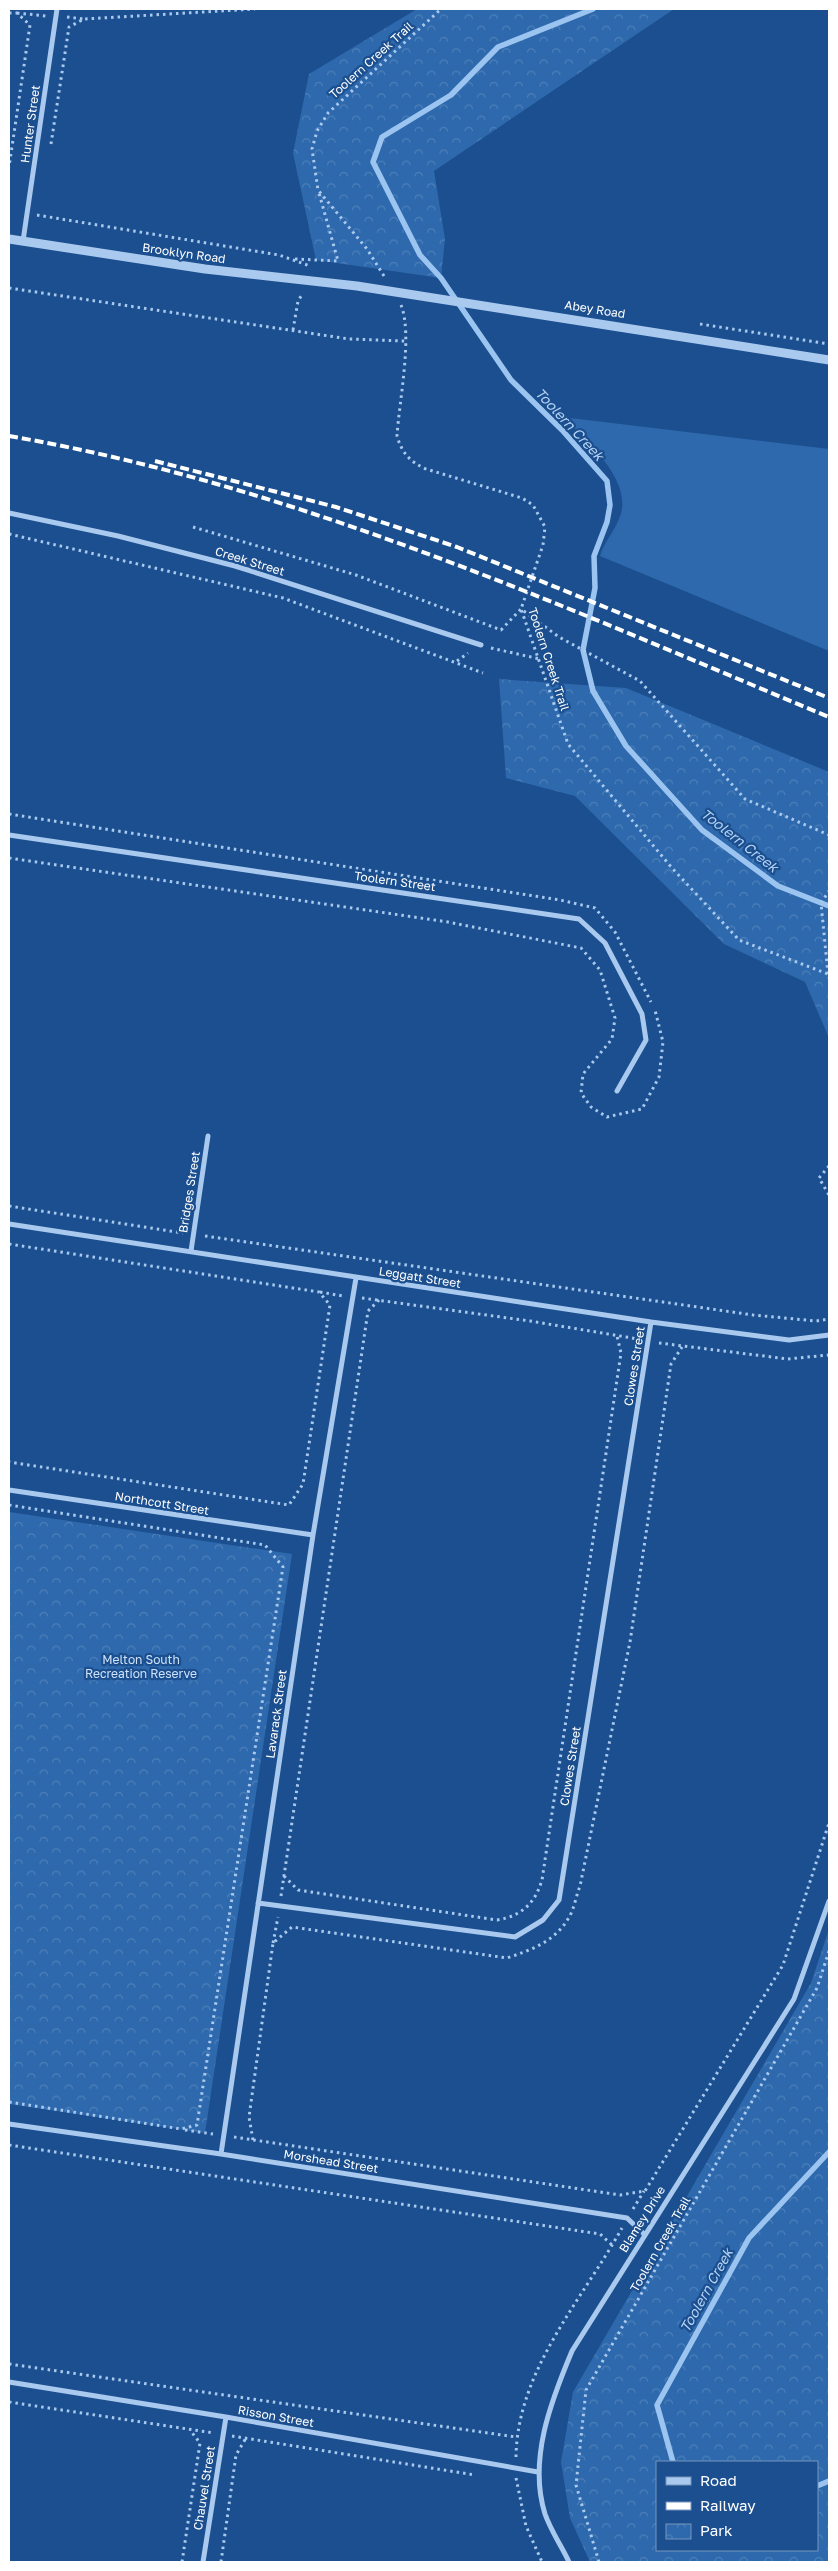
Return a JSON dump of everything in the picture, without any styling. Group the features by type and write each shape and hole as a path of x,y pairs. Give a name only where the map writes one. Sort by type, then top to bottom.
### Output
{"street":[{"name":"Hunter Street","path":"23,241 57,9"},
{"name":"Brooklyn Road","path":"9,239 205,269 357,286"},
{"name":"Abey Road","path":"357,286 829,360"},
{"name":"Creek Street","path":"9,513 118,536 226,564 481,645"},
{"name":"Toolern Street","path":"9,835 579,919 605,943 642,1014 646,1040 617,1091"},
{"name":"Bridges Street","path":"190,1251 208,1136"},
{"name":"Leggatt Street","path":"9,1224 651,1322 789,1340 829,1335"},
{"name":"Lavarack Street","path":"222,2154 223,2136 313,1535 356,1278"},
{"name":"Clowes Street","path":"258,1903 515,1937 543,1920 559,1900 651,1322"},
{"name":"Northcott Street","path":"9,1490 313,1535"},
{"name":"Blamey Drive","path":"569,2562 545,2514 538,2472 550,2405 572,2351 644,2234 794,1999 829,1901"},
{"name":"Morshead Street","path":"9,2124 222,2154 627,2218 644,2234"},
{"name":"Risson Street","path":"9,2382 226,2417 538,2472"},
{"name":"Chauvel Street","path":"203,2562 226,2417"}],"path":[{"path":"50,149 69,27 84,19 255,9"},
{"name":"Toolern Creek Trail","path":"389,284 367,249 318,190 312,149 317,131 328,113 441,9"},
{"path":"9,12 17,13 30,25 9,167"},
{"path":"290,259 338,261 318,190"},
{"path":"40,215 41,206"},
{"path":"27,213 290,259 318,267"},
{"path":"293,330 298,301 313,280"},
{"path":"9,288 349,339 405,340"},
{"name":"Toolern Creek Trail","path":"398,299 405,322 397,436 402,450 414,464 426,470 522,498 533,505 545,527 543,545 522,609 568,744 672,868 740,940 829,976"},
{"path":"194,527 356,575 501,630 522,609 559,637 640,681 745,799 829,834"},
{"path":"9,534 282,598 483,673"},
{"path":"481,645 540,659"},
{"path":"9,814 560,900 595,908 615,932 654,1008 663,1042 659,1077 642,1109 607,1118 591,1107 581,1093 583,1074 612,1039 615,1018 600,970 581,948 448,922 9,858"},
{"path":"829,890 822,903 829,976"},
{"path":"829,1166 819,1178 829,1195"},
{"path":"9,1206 753,1315 816,1321 829,1319"},
{"path":"9,1244 353,1297 530,1320 682,1347 788,1360 829,1355"},
{"path":"9,1462 289,1505 303,1484 330,1305 319,1292"},
{"path":"253,2140 249,2117 273,1944 368,1311 379,1300"},
{"path":"284,1876 298,1890 497,1920 520,1913 537,1896 542,1880 622,1353 617,1336"},
{"path":"273,1944 292,1927 507,1958 532,1950 548,1941 568,1919 580,1886 630,1642 671,1364 682,1347"},
{"path":"9,1505 266,1545 283,1567 197,2125 181,2129"},
{"path":"9,2102 620,2195 645,2191 783,1965 829,1823"},
{"name":"Toolern Creek Trail","path":"599,2562 576,2485 586,2390 817,1988 829,1951"},
{"path":"9,2144 600,2234 612,2246"},
{"path":"9,2364 516,2437"},
{"path":"9,2402 478,2475"},
{"path":"182,2562 200,2443 190,2430"},
{"path":"221,2562 236,2455 246,2438"},
{"path":"506,2480 516,2481"}],"green space":[{"path":"417,9 674,9 434,171 445,239 441,278 316,260 293,153 309,74"},
{"path":"562,417 829,449 829,651 600,556 619,519 622,505 620,491 606,462"},
{"path":"499,679 626,688 829,772 829,1038 805,982 724,944 575,796 506,778"},
{"name":"Melton South Recreation Reserve","path":"9,1512 292,1554 205,2133 9,2104"},
{"path":"829,1929 829,2562 590,2562 570,2518 561,2462 573,2392 811,1983"}],"waterway":[{"name":"Toolern Creek","path":"593,9 498,47 451,95 382,137 373,162 420,255 441,278 511,380 562,430 607,481 610,505 607,522 594,556 595,588 583,650 593,691 626,746 702,830 778,886 829,906"},
{"name":"Toolern Creek","path":"673,2461 657,2405 749,2238 829,2152"},
{"name":"Toolern Creek","path":"818,2486 829,2481"}],"railway":[{"path":"9,436 115,458 220,485 324,517 528,592 829,717"},
{"path":"155,461 336,507 457,547 829,698"}]}
